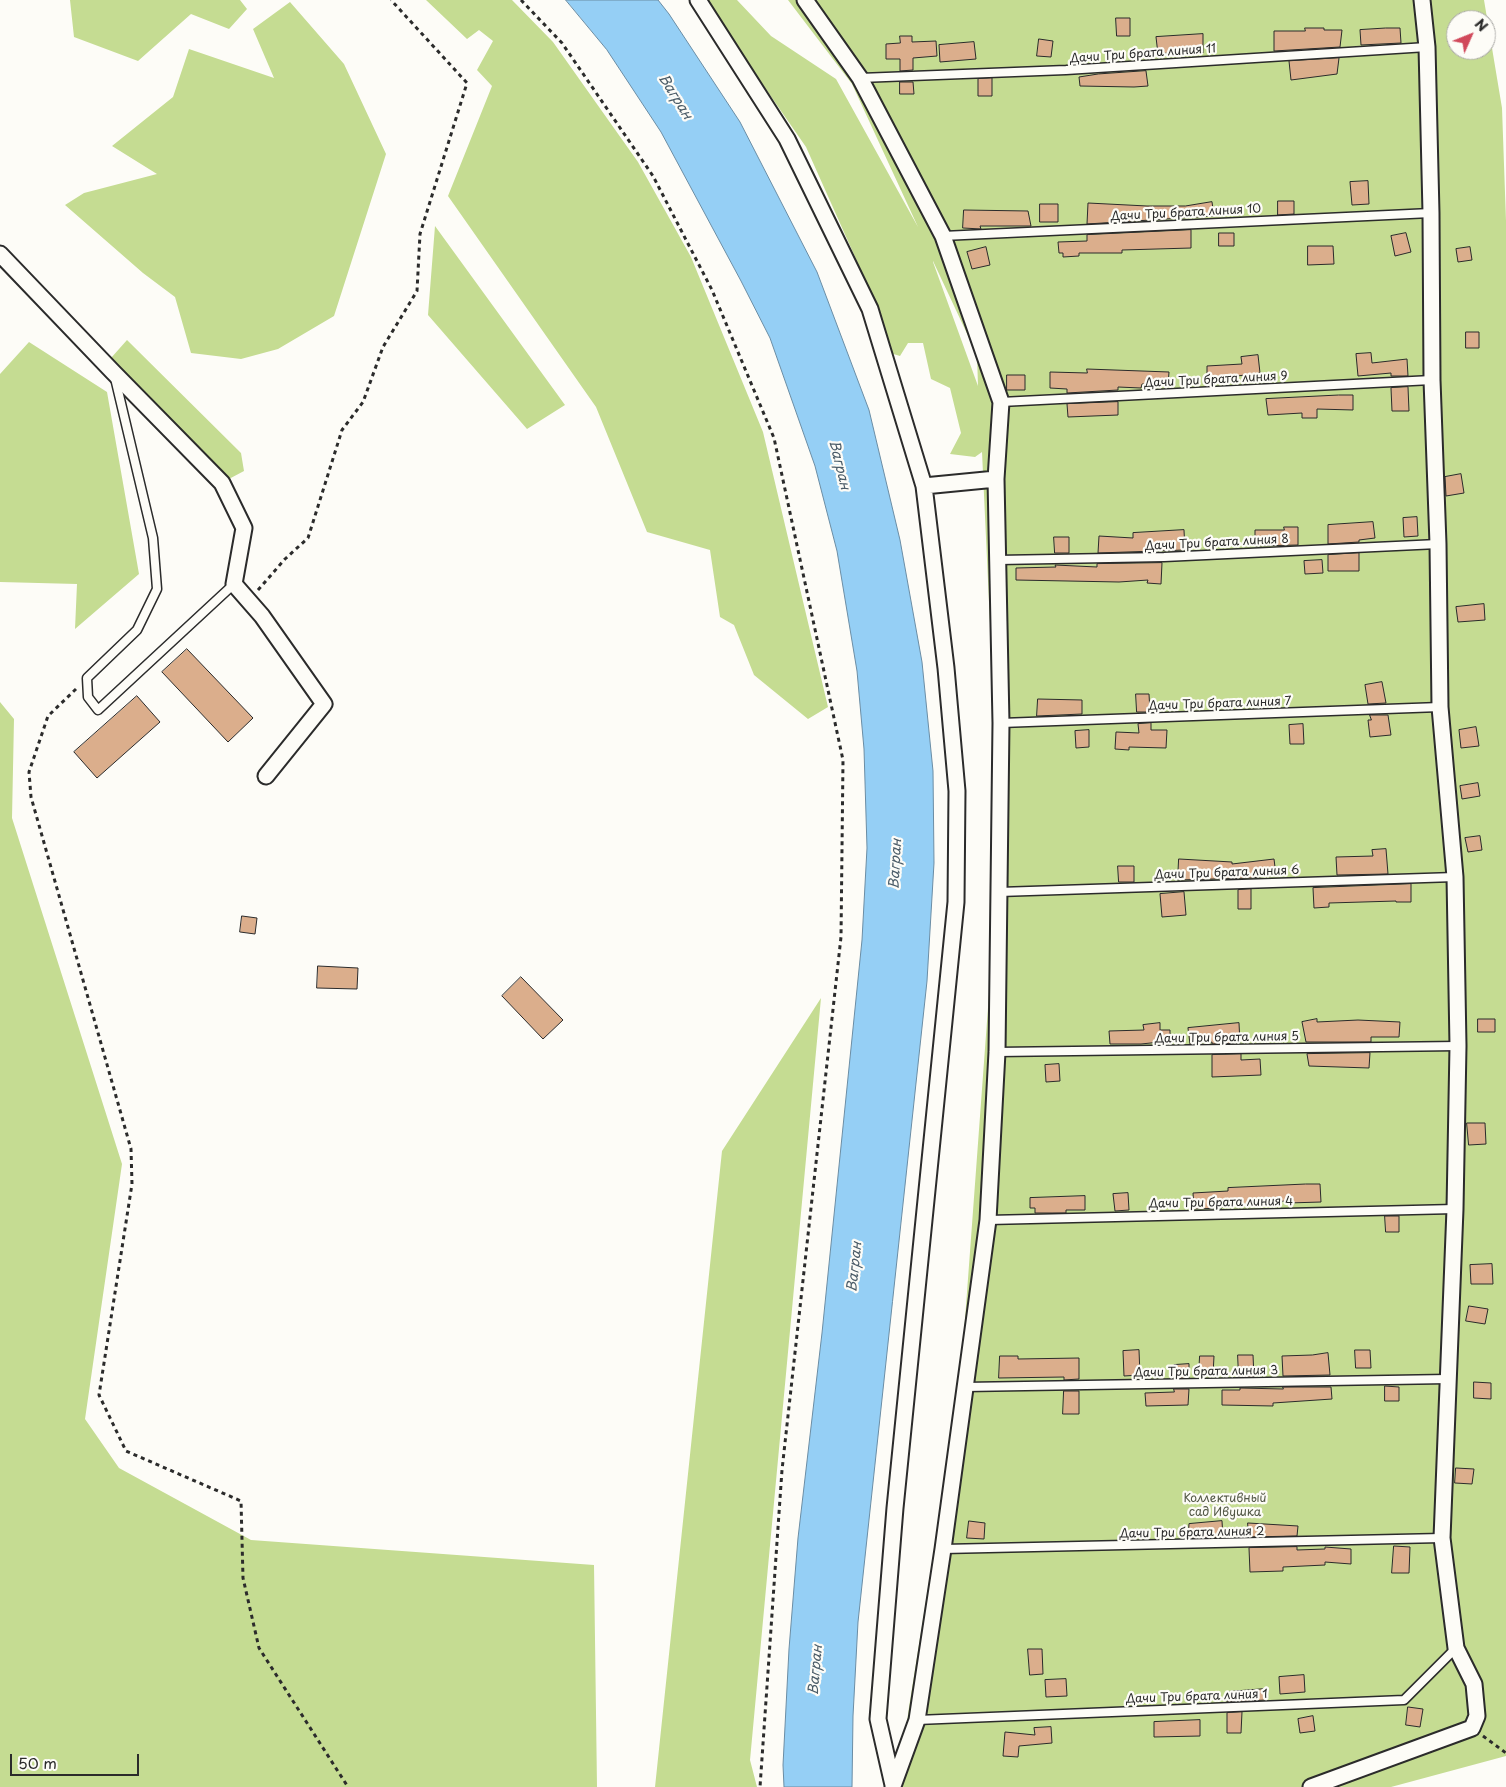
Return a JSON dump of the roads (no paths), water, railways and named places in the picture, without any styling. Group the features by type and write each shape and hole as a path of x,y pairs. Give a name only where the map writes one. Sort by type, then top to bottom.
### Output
{"street":[{"path":"698,0 787,138 870,308 924,486 946,668 958,791 956,902 896,1508 878,1719 893,1786"},
{"path":"805,0 860,78 943,236 1002,402 996,479 1001,723 997,1052 988,1220 943,1549 917,1720 893,1786"},
{"path":"1311,1787 1472,1728 1477,1716 1474,1684 1456,1648 1442,1538 1455,1208 1458,1046 1455,877 1440,707 1438,544 1432,380 1431,213 1427,47 1422,0"},
{"path":"0,254 222,483 244,528 234,584 262,616 324,704 266,776"},
{"path":"924,486 996,479"}],"lane":[{"name":"Дачи Три брата линия 11","path":"860,78 1066,70 1427,47"},
{"name":"Дачи Три брата линия 10","path":"943,236 1431,213"},
{"path":"113,372 153,538 157,589 137,630 87,678 88,697 98,710 234,584"},
{"name":"Дачи Три брата линия 9","path":"1002,402 1432,380"},
{"name":"Дачи Три брата линия 8","path":"998,560 1164,557 1438,544"},
{"name":"Дачи Три брата линия 7","path":"1001,723 1440,707"},
{"name":"Дачи Три брата линия 6","path":"999,892 1455,877"},
{"name":"Дачи Три брата линия 5","path":"997,1052 1458,1046"},
{"name":"Дачи Три брата линия 4","path":"988,1220 1455,1208"},
{"name":"Дачи Три брата линия 3","path":"965,1387 1448,1379"},
{"name":"Дачи Три брата линия 2","path":"943,1549 1442,1538"},
{"name":"Дачи Три брата линия 1","path":"917,1720 1404,1700 1456,1648"}],"water":[{"name":"Вагран","path":"566,0 658,0 740,122 817,272 869,410 900,540 922,662 933,771 934,863 927,981 858,1622 853,1716 852,1787 784,1787 783,1765 789,1649 798,1538 822,1333 862,940 867,848 864,749 857,671 837,551 815,466 770,338 661,132 607,50"}],"park label":[{"name":"Коллективный сад Ивушка","path":"1225,1506"}]}
